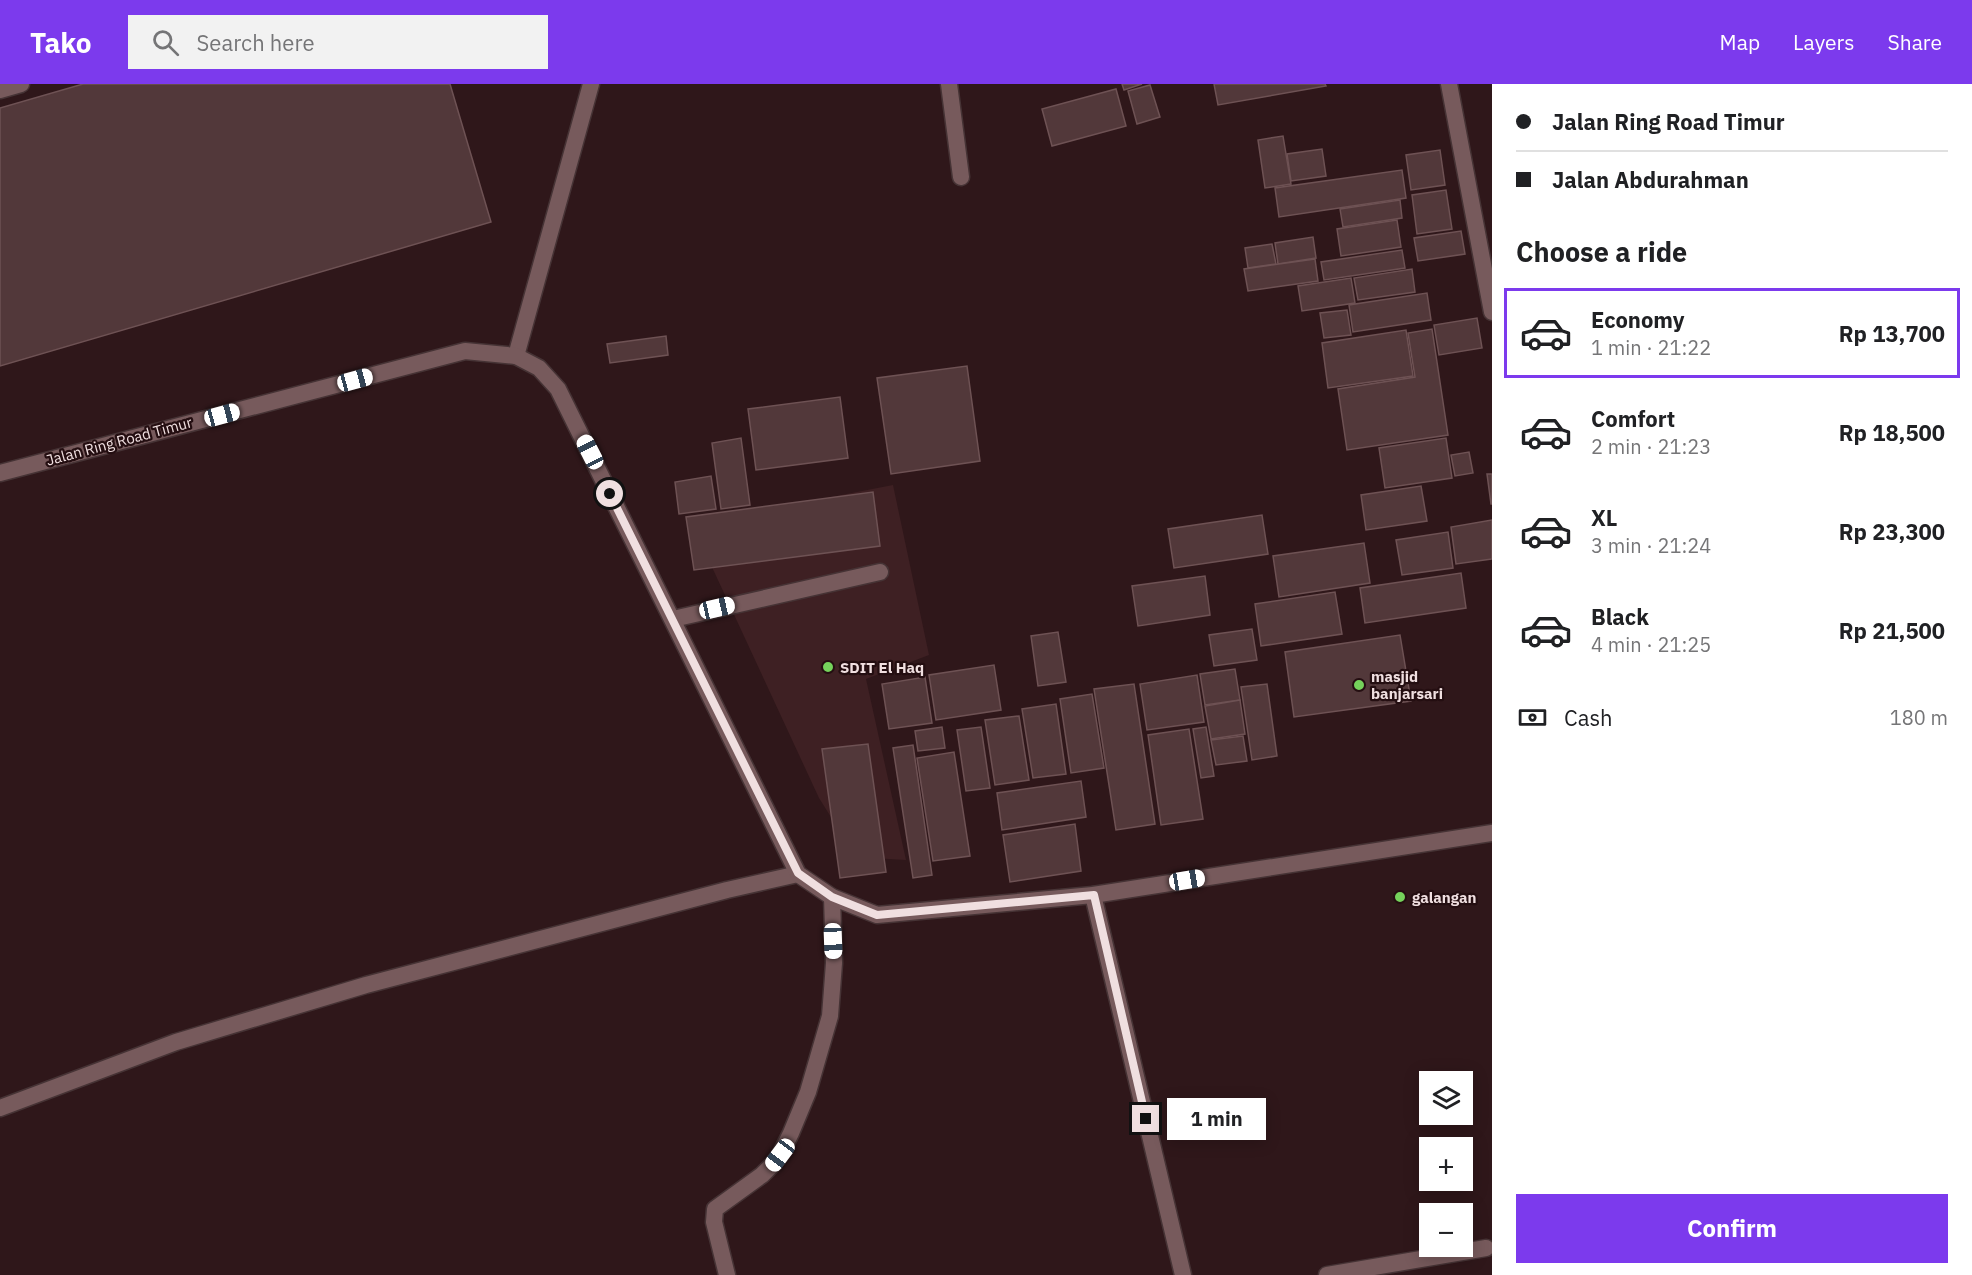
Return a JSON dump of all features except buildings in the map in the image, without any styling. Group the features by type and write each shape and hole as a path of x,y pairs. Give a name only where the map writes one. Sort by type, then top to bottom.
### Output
{"street":[{"path":"0,90 21,84"},
{"path":"516,356 591,84"},
{"path":"948,84 961,177"},
{"path":"1449,84 1492,312"},
{"name":"Jalan Ring Road Timur","path":"0,473 465,351 516,356 539,368 558,389 798,873 832,897 877,915 1094,895 1492,832"},
{"path":"673,619 880,572"},
{"path":"0,1108 176,1042 366,985 798,873"},
{"path":"1094,895 1183,1275"},
{"path":"727,1275 714,1222 715,1209 762,1175 780,1155 807,1092 826,1032 830,1016 834,963 832,897"},
{"path":"1327,1275 1486,1248"}],"shaded area":[{"name":"SDIT El Haq","path":"893,485 929,655 866,679 906,860 856,857 819,798 692,524"}],"place":[{"name":"SDIT El Haq","path":"828,667"},
{"name":"masjid banjarsari","path":"1359,685"},
{"name":"galangan","path":"1400,897"}],"route":[{"path":"610,494 798,873 832,897 877,915 1094,895 1146,1119"}]}
